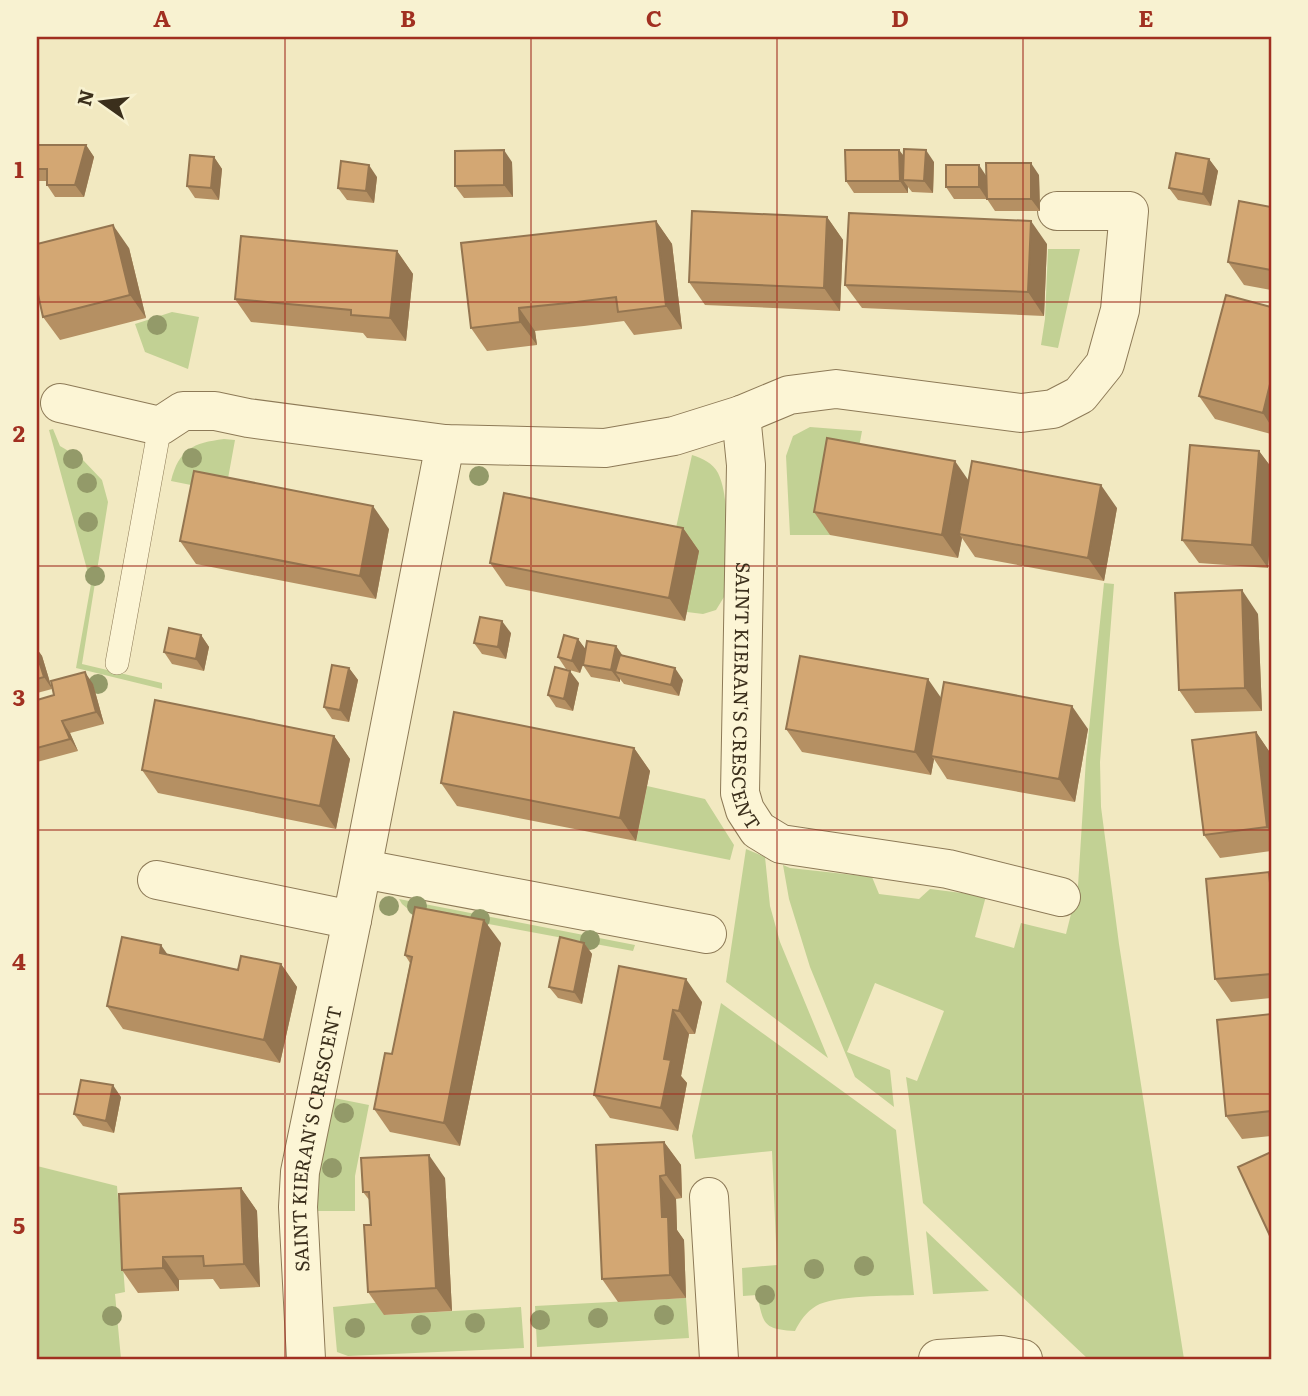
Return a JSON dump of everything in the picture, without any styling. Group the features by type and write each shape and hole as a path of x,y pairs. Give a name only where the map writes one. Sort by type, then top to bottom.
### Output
{"street":[{"path":"60,403 160,426 183,411 215,411 248,418 445,444 605,448 674,436 741,415 789,395 836,389 1021,414 1053,409 1080,396 1105,364 1120,310 1129,211 1057,211"},
{"name":"SAINT KIERAN'S CRESCENT","path":"741,415 746,465 740,793 745,810 758,830 781,844 948,869 1061,897"},
{"name":"SAINT KIERAN'S CRESCENT","path":"306,1359 298,1207 300,1172 363,869 445,444"},
{"path":"363,869 707,934"},
{"path":"158,880 352,920"},
{"path":"709,1198 719,1359"},
{"path":"938,1359 1001,1355 1023,1359"}],"lane":[{"path":"117,663 160,426"}],"green space":[{"path":"1048,249 1080,249 1058,348 1041,345"},
{"path":"172,312 199,317 188,369 145,352 135,324"},
{"path":"810,427 862,431 856,463 843,461 830,535 790,535 786,456 793,436"},
{"path":"53,429 60,446 82,459 102,480 108,502 82,664 162,683 162,689 76,668 91,584 49,430"},
{"path":"224,439 235,440 225,495 211,489 171,481 178,461 189,449"},
{"path":"692,455 713,466 718,473 725,500 724,597 716,610 703,614 687,612 672,546"},
{"path":"1104,583 1114,584 1100,762 1101,807 1119,944 1184,1359 1088,1359 923,1203 906,1077 917,1081 944,1011 875,983 847,1052 890,1070 894,1107 855,1077 810,967 789,899 783,865 872,877 879,894 919,899 930,889 986,896 975,937 1014,948 1021,923 1066,934 1078,886 1086,759"},
{"path":"647,786 705,799 734,845 730,860 636,841"},
{"path":"746,849 765,857 770,906 780,942 828,1058 726,982"},
{"path":"399,899 635,945 633,951 408,909"},
{"path":"721,1003 896,1130 914,1295 824,1302 809,1311 795,1331 770,1326 763,1319 757,1295 743,1296 742,1268 777,1265 772,1151 695,1159 692,1136"},
{"path":"334,1098 369,1105 355,1176 355,1211 317,1211 317,1179"},
{"path":"37,1166 117,1186 125,1292 115,1294 121,1359 37,1359"},
{"path":"926,1231 989,1291 933,1294"},
{"path":"686,1298 689,1338 537,1347 535,1306"},
{"path":"383,1302 385,1315 521,1307 524,1348 348,1356 337,1352 333,1307"}],"building":[{"path":"37,145 86,145 75,185 47,185 47,169 37,169"},
{"path":"904,149 926,150 924,181 903,180"},
{"path":"504,150 504,185 455,186 455,151"},
{"path":"845,150 899,150 900,181 846,181"},
{"path":"1176,153 1209,159 1203,194 1169,188"},
{"path":"190,155 214,157 211,188 187,186"},
{"path":"341,161 369,165 366,191 338,188"},
{"path":"986,163 1031,163 1031,199 987,199"},
{"path":"946,165 979,165 979,187 946,187"},
{"path":"1239,201 1271,207 1271,270 1228,262"},
{"path":"692,211 827,217 824,288 689,282"},
{"path":"849,213 1031,221 1028,292 845,285"},
{"path":"656,221 666,306 618,312 616,297 519,308 520,322 471,328 461,243"},
{"path":"113,225 130,295 43,317 37,290 37,244"},
{"path":"241,236 397,251 390,318 351,315 351,310 235,299"},
{"path":"1226,295 1271,307 1271,380 1263,413 1199,396"},
{"path":"827,438 955,461 942,535 814,512"},
{"path":"1190,445 1259,451 1252,545 1182,540"},
{"path":"972,461 1101,485 1088,558 959,534"},
{"path":"194,471 373,506 360,576 180,541"},
{"path":"504,493 683,528 669,598 490,563"},
{"path":"1242,590 1245,688 1179,690 1175,593"},
{"path":"480,617 502,621 498,647 474,643"},
{"path":"169,628 201,635 196,659 164,652"},
{"path":"564,635 578,639 572,661 558,657"},
{"path":"587,641 616,646 611,670 583,665"},
{"path":"37,655 44,677 37,679"},
{"path":"620,655 675,668 671,685 615,672"},
{"path":"800,656 928,679 915,752 786,729"},
{"path":"332,665 349,668 340,710 324,707"},
{"path":"555,667 570,671 564,699 548,695"},
{"path":"85,672 96,712 62,721 70,739 37,748 37,700 54,695 51,681"},
{"path":"944,682 1072,706 1059,779 931,756"},
{"path":"155,700 334,736 320,806 142,770"},
{"path":"454,712 634,748 620,818 441,783"},
{"path":"1256,732 1267,827 1204,835 1192,740"},
{"path":"1269,872 1271,974 1215,979 1206,879"},
{"path":"415,907 484,920 444,1123 374,1109 385,1053 392,1054 412,957 405,955"},
{"path":"122,937 161,945 160,953 238,970 241,956 281,964 264,1040 107,1006"},
{"path":"560,937 584,943 574,992 549,987"},
{"path":"619,966 686,979 679,1011 673,1010 664,1059 671,1060 661,1108 594,1095"},
{"path":"1271,1014 1271,1111 1226,1116 1217,1020"},
{"path":"81,1080 113,1085 106,1121 74,1114"},
{"path":"664,1142 666,1175 660,1176 662,1217 668,1217 670,1275 602,1279 596,1145"},
{"path":"1271,1152 1271,1238 1238,1167"},
{"path":"429,1155 436,1288 368,1292 364,1225 371,1225 369,1192 363,1192 361,1158"},
{"path":"241,1188 244,1264 204,1266 203,1256 163,1257 163,1268 122,1270 119,1194"}]}
